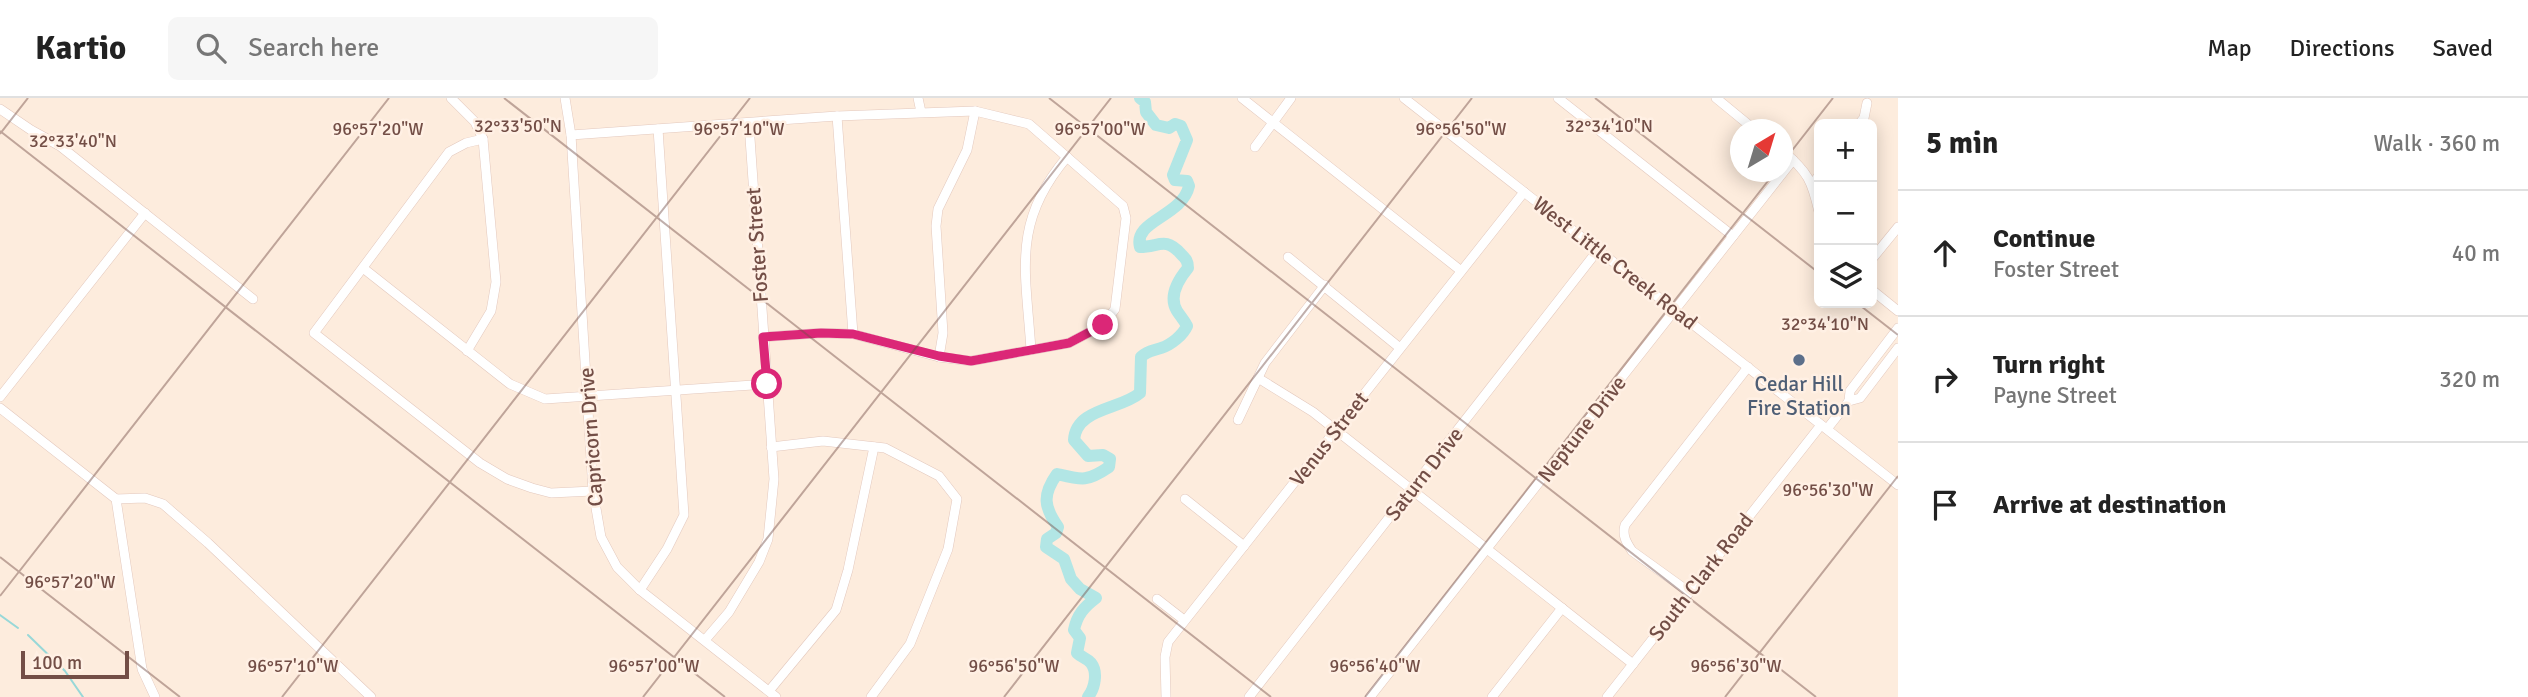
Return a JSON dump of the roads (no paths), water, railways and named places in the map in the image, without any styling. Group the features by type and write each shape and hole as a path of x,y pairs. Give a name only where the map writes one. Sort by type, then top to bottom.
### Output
{"street":[{"path":"451,98 475,122 483,139 496,282 491,311 467,351"},
{"name":"Capricorn Drive","path":"565,98 572,135 593,491 601,537 617,567 640,590 772,694"},
{"path":"918,98 921,112"},
{"path":"1242,98 1460,270"},
{"path":"1255,147 1291,98"},
{"name":"West Little Creek Road","path":"1404,98 1898,485"},
{"path":"1559,98 1733,236"},
{"path":"1716,98 1742,119"},
{"path":"1863,119 1867,103"},
{"path":"0,109 60,146 253,299"},
{"path":"572,135 837,116 975,111 1028,124 1123,206 1126,218 1115,309 1103,325 1069,343 971,361 939,356 853,334 763,337"},
{"path":"939,356 943,333 937,209 967,150 975,111"},
{"path":"837,116 853,334"},
{"name":"Foster Street","path":"705,640 729,612 760,562 768,539 774,479 749,124"},
{"path":"640,590 667,549 684,515 658,129"},
{"path":"483,139 466,143 449,152 314,333 480,463 507,479 551,493 593,491"},
{"path":"1031,350 1024,248 1030,221 1041,194 1049,178 1066,157"},
{"path":"1793,160 1814,189"},
{"name":"Neptune Drive","path":"1370,697 1776,182"},
{"name":"Venus Street","path":"1166,697 1165,657 1168,642 1524,192"},
{"path":"0,397 145,213"},
{"path":"1877,253 1898,227"},
{"name":"Saturn Drive","path":"1249,697 1598,250"},
{"path":"1288,257 1400,348"},
{"path":"363,268 510,384 545,399 767,384"},
{"path":"1238,420 1265,363 1325,285"},
{"path":"1877,294 1898,311"},
{"name":"South Clark Road","path":"1849,401 1850,391 1898,328"},
{"name":"South Clark Road","path":"1606,697 1824,427 1849,401 1860,398 1898,348"},
{"path":"1689,592 1632,551 1623,530 1748,367"},
{"path":"1258,378 1289,396 1336,430 1633,664"},
{"path":"0,408 116,499 145,498 163,504 371,697"},
{"path":"771,447 823,441 885,448 939,476 957,499 948,549 910,644 871,697"},
{"path":"772,694 835,610 848,569 874,447"},
{"path":"116,499 142,669 155,697"},
{"path":"1185,499 1244,546"},
{"path":"1157,599 1184,620"},
{"path":"1492,697 1562,608"}],"waterway":[{"path":"1088,697 1095,675 1089,661 1077,653 1080,638 1074,630 1082,612 1096,598 1080,589 1071,579 1064,559 1046,547 1047,539 1056,533 1058,527 1050,513 1047,495 1057,474 1084,478 1109,467 1110,459 1103,455 1088,456 1074,440 1077,429 1090,416 1132,399 1140,393 1141,357 1173,342 1187,326 1174,305 1178,283 1188,268 1186,260 1171,245 1140,247 1144,230 1169,212 1185,196 1189,186 1187,181 1175,180 1173,175 1187,140 1181,126 1175,124 1169,128 1156,125 1146,112 1145,102 1140,98"},
{"path":"0,615 18,628"},
{"path":"28,635 65,671 83,697"}],"place":[{"name":"Cedar Hill Fire Station","path":"1799,360"}]}
